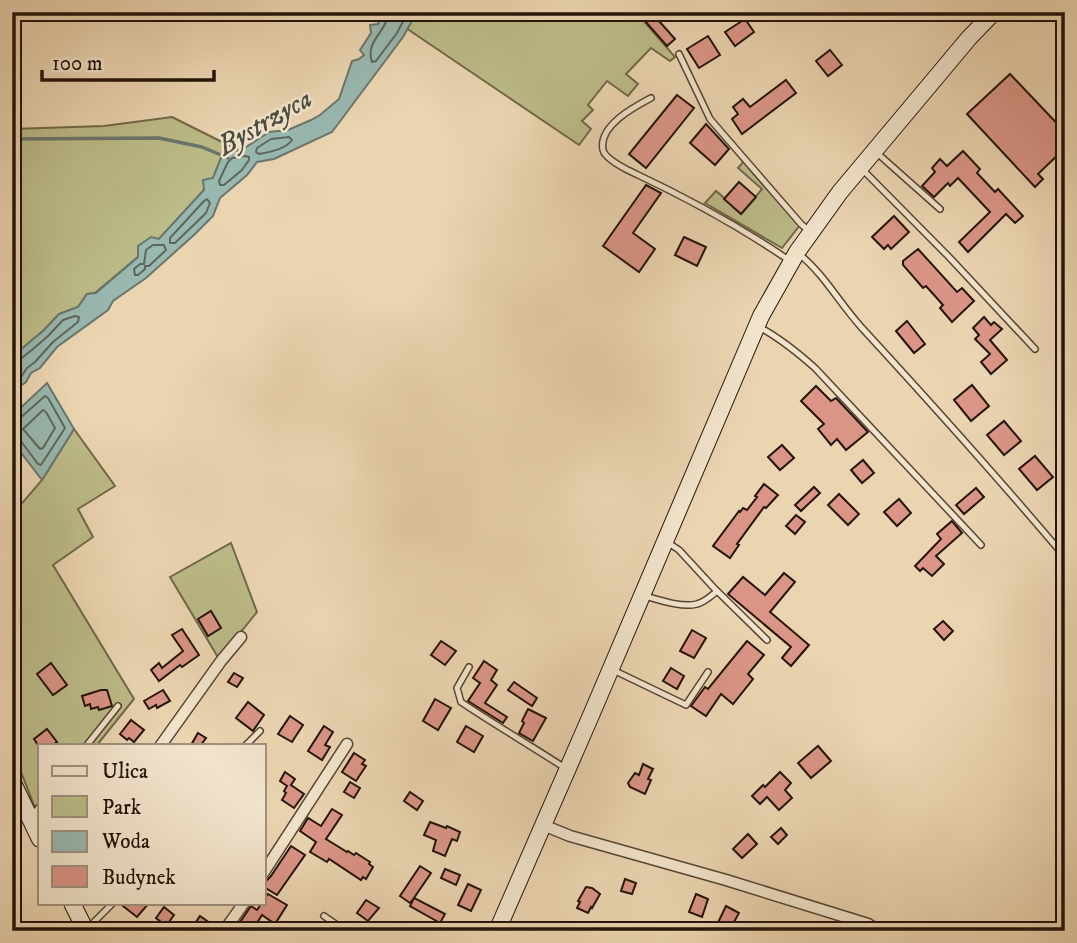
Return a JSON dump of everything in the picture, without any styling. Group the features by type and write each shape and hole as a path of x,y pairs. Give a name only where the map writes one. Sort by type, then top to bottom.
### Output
{"main road":[{"path":"497,931 756,326 811,232 860,168 994,12"},
{"path":"12,781 35,812"},
{"path":"72,904 86,931"}],"street":[{"path":"162,744 241,637"},
{"path":"266,869 347,744"},
{"path":"543,825 570,836 868,924 879,931"},
{"path":"224,931 243,904"}],"lane":[{"path":"679,54 710,119 801,225 811,232"},
{"path":"651,98 626,111 610,127 604,137 603,153 629,171 772,249 806,260 849,313 1065,557"},
{"path":"875,150 940,209"},
{"path":"860,168 949,257 1035,349"},
{"path":"756,326 775,335 815,368 981,545"},
{"path":"664,541 679,550 717,592 767,640"},
{"path":"642,595 696,605 717,592"},
{"path":"469,667 457,688 461,702 567,770"},
{"path":"610,669 687,705 708,672"},
{"path":"88,744 118,706"},
{"path":"247,744 260,731"},
{"path":"86,931 112,904"},
{"path":"324,916 346,931"}],"green space":[{"path":"417,12 636,12 675,57 670,61 651,48 626,74 638,84 628,96 607,81 588,105 593,110 582,121 591,129 579,145 406,28"},
{"path":"172,117 240,151 229,151 221,158 213,178 204,190 159,239 138,246 139,256 95,293 87,294 78,307 59,314 13,356 12,174 18,166 12,167 12,129 104,126"},
{"path":"744,161 800,225 782,248 705,203 716,191 742,213 762,189 738,168"},
{"path":"74,429 115,486 78,509 93,537 53,565 134,699 98,744 38,744 38,815 12,749 12,515 42,480"},
{"path":"231,543 257,612 219,659 170,577"}],"water":[{"path":"383,12 417,12 403,37 332,132 274,159 257,162 247,175 220,198 213,216 195,234 146,278 113,301 108,310 57,347 40,368 31,373 26,382 12,392 13,356 59,314 78,307 87,294 96,293 138,257 138,246 151,237 159,239 204,190 203,180 213,178 221,158 229,151 240,151 269,132 288,130 311,120 339,99 352,61 364,55 360,50 371,33 370,25 378,24"},
{"path":"47,383 74,429 42,480 12,441 12,416"}],"building":[{"path":"637,12 651,12 675,39 667,46"},
{"path":"745,19 754,32 735,46 725,32"},
{"path":"708,36 720,55 699,68 687,49"},
{"path":"830,50 842,65 828,76 816,61"},
{"path":"1010,74 1065,132 1065,148 1038,174 1043,179 1035,187 967,114"},
{"path":"786,80 796,93 742,134 732,119 738,114 733,107 743,99 750,107"},
{"path":"677,95 694,108 646,168 629,154"},
{"path":"706,124 729,149 715,165 690,143"},
{"path":"963,151 980,169 977,173 995,192 998,189 1023,216 1015,223 1006,214 968,252 959,242 990,212 958,178 950,186 948,183 934,197 922,186 935,172 932,168 940,159 947,166"},
{"path":"739,182 756,197 741,214 724,199"},
{"path":"646,185 661,193 633,233 655,249 639,272 603,246"},
{"path":"894,216 909,232 891,249 888,245 884,249 872,237"},
{"path":"684,237 706,247 697,266 675,255"},
{"path":"918,249 957,292 962,288 974,301 952,322 940,308 943,305 926,286 923,288 903,265 903,261"},
{"path":"984,317 991,325 994,322 1002,329 990,340 1007,360 991,374 981,362 990,354 975,339 979,335 973,328"},
{"path":"907,321 925,344 914,353 896,331"},
{"path":"972,385 989,406 971,421 954,400"},
{"path":"816,386 831,401 836,398 868,432 846,450 837,439 831,445 818,429 824,424 801,401"},
{"path":"1004,421 1021,441 1004,455 987,435"},
{"path":"782,445 794,458 780,470 768,457"},
{"path":"1035,456 1053,477 1037,490 1019,469"},
{"path":"863,460 874,473 862,483 851,470"},
{"path":"764,484 778,495 764,507 730,558 713,546 739,511 743,508 747,510"},
{"path":"814,487 820,493 801,511 795,505"},
{"path":"976,488 984,497 964,514 956,505"},
{"path":"839,494 859,514 848,525 828,505"},
{"path":"899,499 911,513 897,526 884,512"},
{"path":"796,515 805,522 795,534 786,526"},
{"path":"952,521 962,533 936,556 944,564 932,576 923,568 920,571 915,566 941,539 937,534"},
{"path":"784,573 795,582 770,612 809,645 791,666 782,658 791,647 728,594 743,577 765,595"},
{"path":"211,611 221,628 208,636 198,619"},
{"path":"943,621 953,631 944,640 934,629"},
{"path":"182,629 199,655 159,681 151,670 159,663 162,668 183,651 172,635"},
{"path":"692,630 706,638 694,658 680,651"},
{"path":"441,641 456,651 445,665 431,655"},
{"path":"747,641 764,655 748,674 753,679 733,704 721,694 706,716 691,706 705,687 708,689"},
{"path":"484,661 497,670 491,680 497,685 485,703 507,717 503,723 468,701 480,683 473,678"},
{"path":"51,663 67,685 53,695 37,674"},
{"path":"671,668 684,676 677,689 663,681"},
{"path":"234,673 243,678 237,687 228,682"},
{"path":"514,682 537,698 532,706 508,690"},
{"path":"107,690 112,706 99,710 98,707 91,709 90,704 85,706 82,696"},
{"path":"163,690 170,701 149,709 144,701"},
{"path":"435,699 451,708 438,730 423,721"},
{"path":"248,702 264,715 253,731 236,718"},
{"path":"528,709 546,718 533,741 519,733"},
{"path":"290,716 303,725 292,742 278,734"},
{"path":"131,720 144,730 134,742 120,734"},
{"path":"324,726 333,732 325,745 330,747 322,760 308,751"},
{"path":"466,726 483,736 474,752 457,742"},
{"path":"47,729 57,742 38,745 34,739"},
{"path":"198,733 206,738 202,744 192,744"},
{"path":"818,746 831,761 811,778 798,763"},
{"path":"354,753 365,760 362,764 366,766 356,781 342,772"},
{"path":"643,764 653,769 645,794 630,787 628,783 635,773 639,775"},
{"path":"285,772 295,779 291,785 304,794 294,808 282,800 287,786 280,781"},
{"path":"780,772 791,783 785,790 792,798 779,810 767,797 760,804 752,796"},
{"path":"350,782 360,788 354,798 344,792"},
{"path":"410,792 423,801 417,810 404,801"},
{"path":"332,809 342,815 326,839 370,862 373,867 366,879 363,877 361,880 329,859 327,862 310,852 316,842 300,831 308,818 321,826"},
{"path":"430,822 460,832 457,841 452,839 445,856 433,851 436,840 424,835"},
{"path":"781,828 787,835 778,844 771,837"},
{"path":"748,834 757,844 742,858 733,849"},
{"path":"291,846 305,855 277,895 266,888 266,881"},
{"path":"420,866 431,873 410,903 400,896"},
{"path":"445,869 460,875 456,885 441,878"},
{"path":"625,879 636,883 632,894 621,891"},
{"path":"468,884 481,890 471,911 458,905"},
{"path":"586,887 600,894 588,913 577,908"},
{"path":"268,894 287,905 275,924 262,915 252,931 234,931 251,906 257,910 261,904 266,904"},
{"path":"696,894 708,899 702,917 689,912"},
{"path":"414,898 445,914 440,923 410,906"},
{"path":"366,900 379,908 368,921 357,913"},
{"path":"120,904 148,904 137,917"},
{"path":"726,906 739,913 729,931 714,931"},
{"path":"164,907 174,915 166,926 156,918"},
{"path":"200,916 217,928 216,931 195,931 197,927 194,925"}],"waterway":[{"name":"Bystrzyca","path":"12,139 159,138 202,147 228,158"}]}
